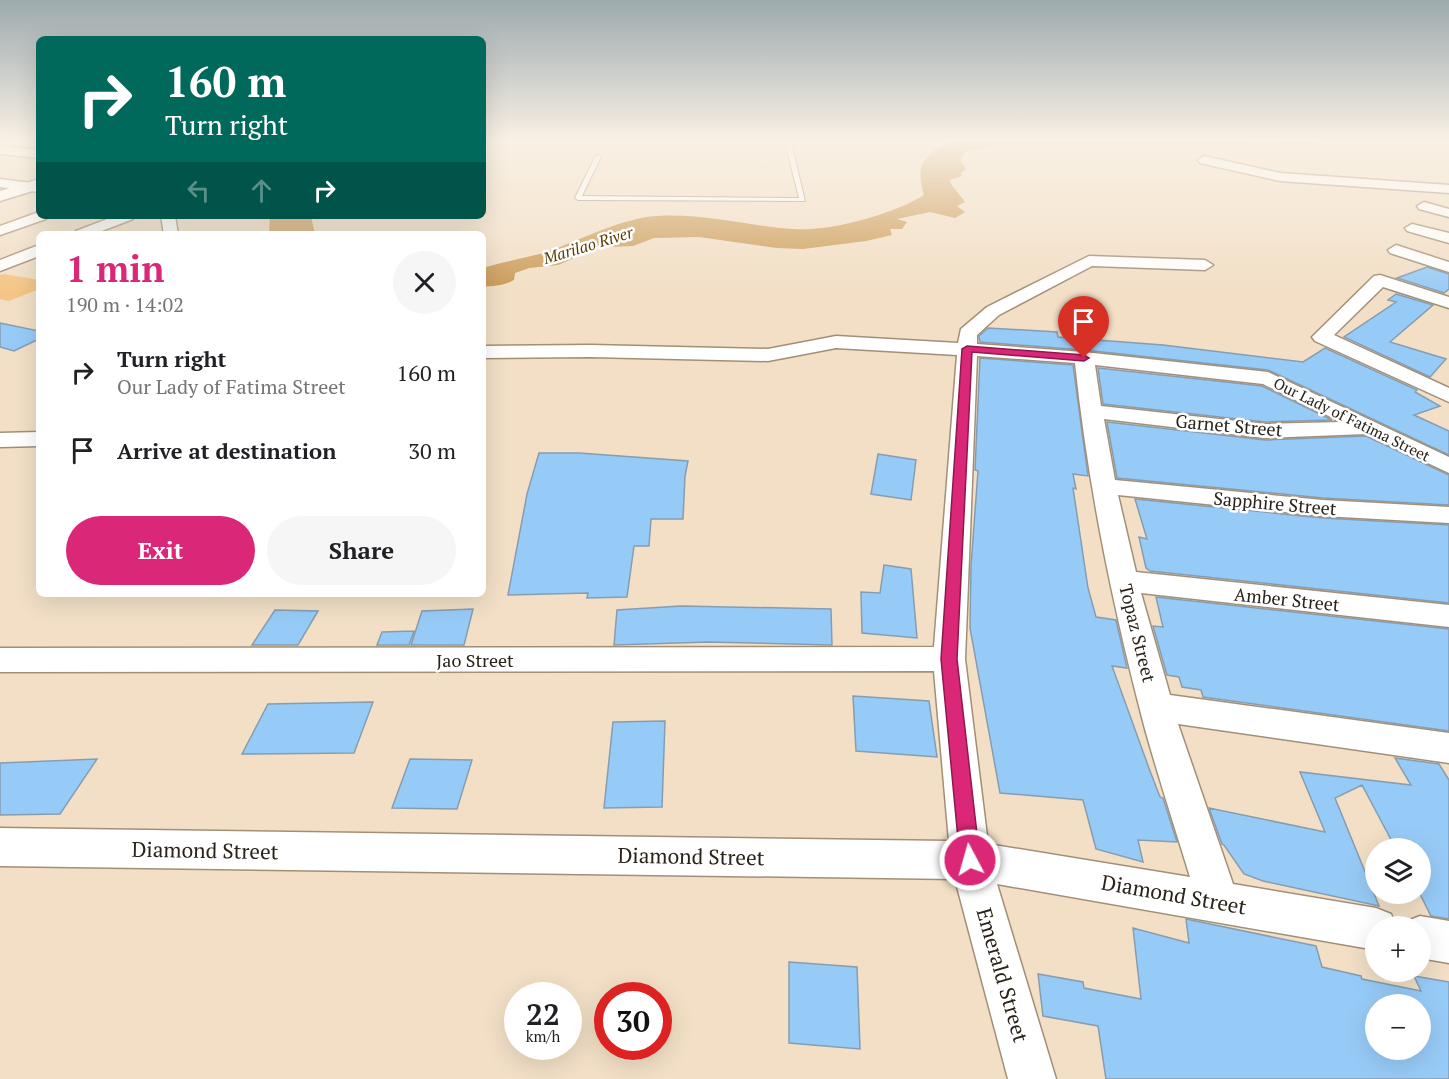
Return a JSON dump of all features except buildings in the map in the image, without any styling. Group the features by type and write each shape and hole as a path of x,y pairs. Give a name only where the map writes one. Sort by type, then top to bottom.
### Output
{"street":[{"path":"1424,206 1449,213"},
{"path":"0,231 36,218"},
{"path":"89,231 120,219"},
{"path":"1412,228 1449,238"},
{"path":"1396,250 1449,267"},
{"path":"0,266 36,251"},
{"path":"968,341 993,311 1089,261 1205,265"},
{"path":"1449,303 1380,280 1322,337 1449,395"},
{"name":"Our Lady of Fatima Street","path":"486,352 590,351 768,355 836,342 968,341 1084,358 1268,378 1449,466"},
{"name":"Emerald Street","path":"968,341 949,659 970,860 1032,1079"},
{"name":"Topaz Street","path":"1084,358 1102,486 1156,707 1218,901"},
{"name":"Garnet Street","path":"1090,411 1264,431 1368,428"},
{"path":"0,440 36,439"},
{"name":"Sapphire Street","path":"1102,486 1323,508 1449,515"},
{"name":"Amber Street","path":"1125,581 1449,616"},
{"name":"Jao Street","path":"0,660 949,659"},
{"path":"1156,707 1307,730 1449,748"},
{"name":"Diamond Street","path":"0,847 970,860 1365,927"},
{"path":"1431,939 1449,942"}],"lane":[{"path":"581,192 578,198 802,200 800,192"}],"shaded area":[{"path":"0,275 36,279 36,290 9,301 0,299"}],"water":[{"name":"Marilao River","path":"923,192 957,192 965,202 957,206 965,212 955,218 930,212 897,219 907,222 902,229 890,229 892,235 866,241 803,249 777,248 699,237 654,238 633,246 583,248 572,259 558,265 529,268 515,273 514,280 510,282 486,287 486,267 533,256 616,225 644,218 692,216 793,229 825,228 879,215 924,195"},
{"path":"270,219 312,219 314,231 269,231"}],"route":[{"path":"970,860 949,659 967,349 1084,358"}]}
